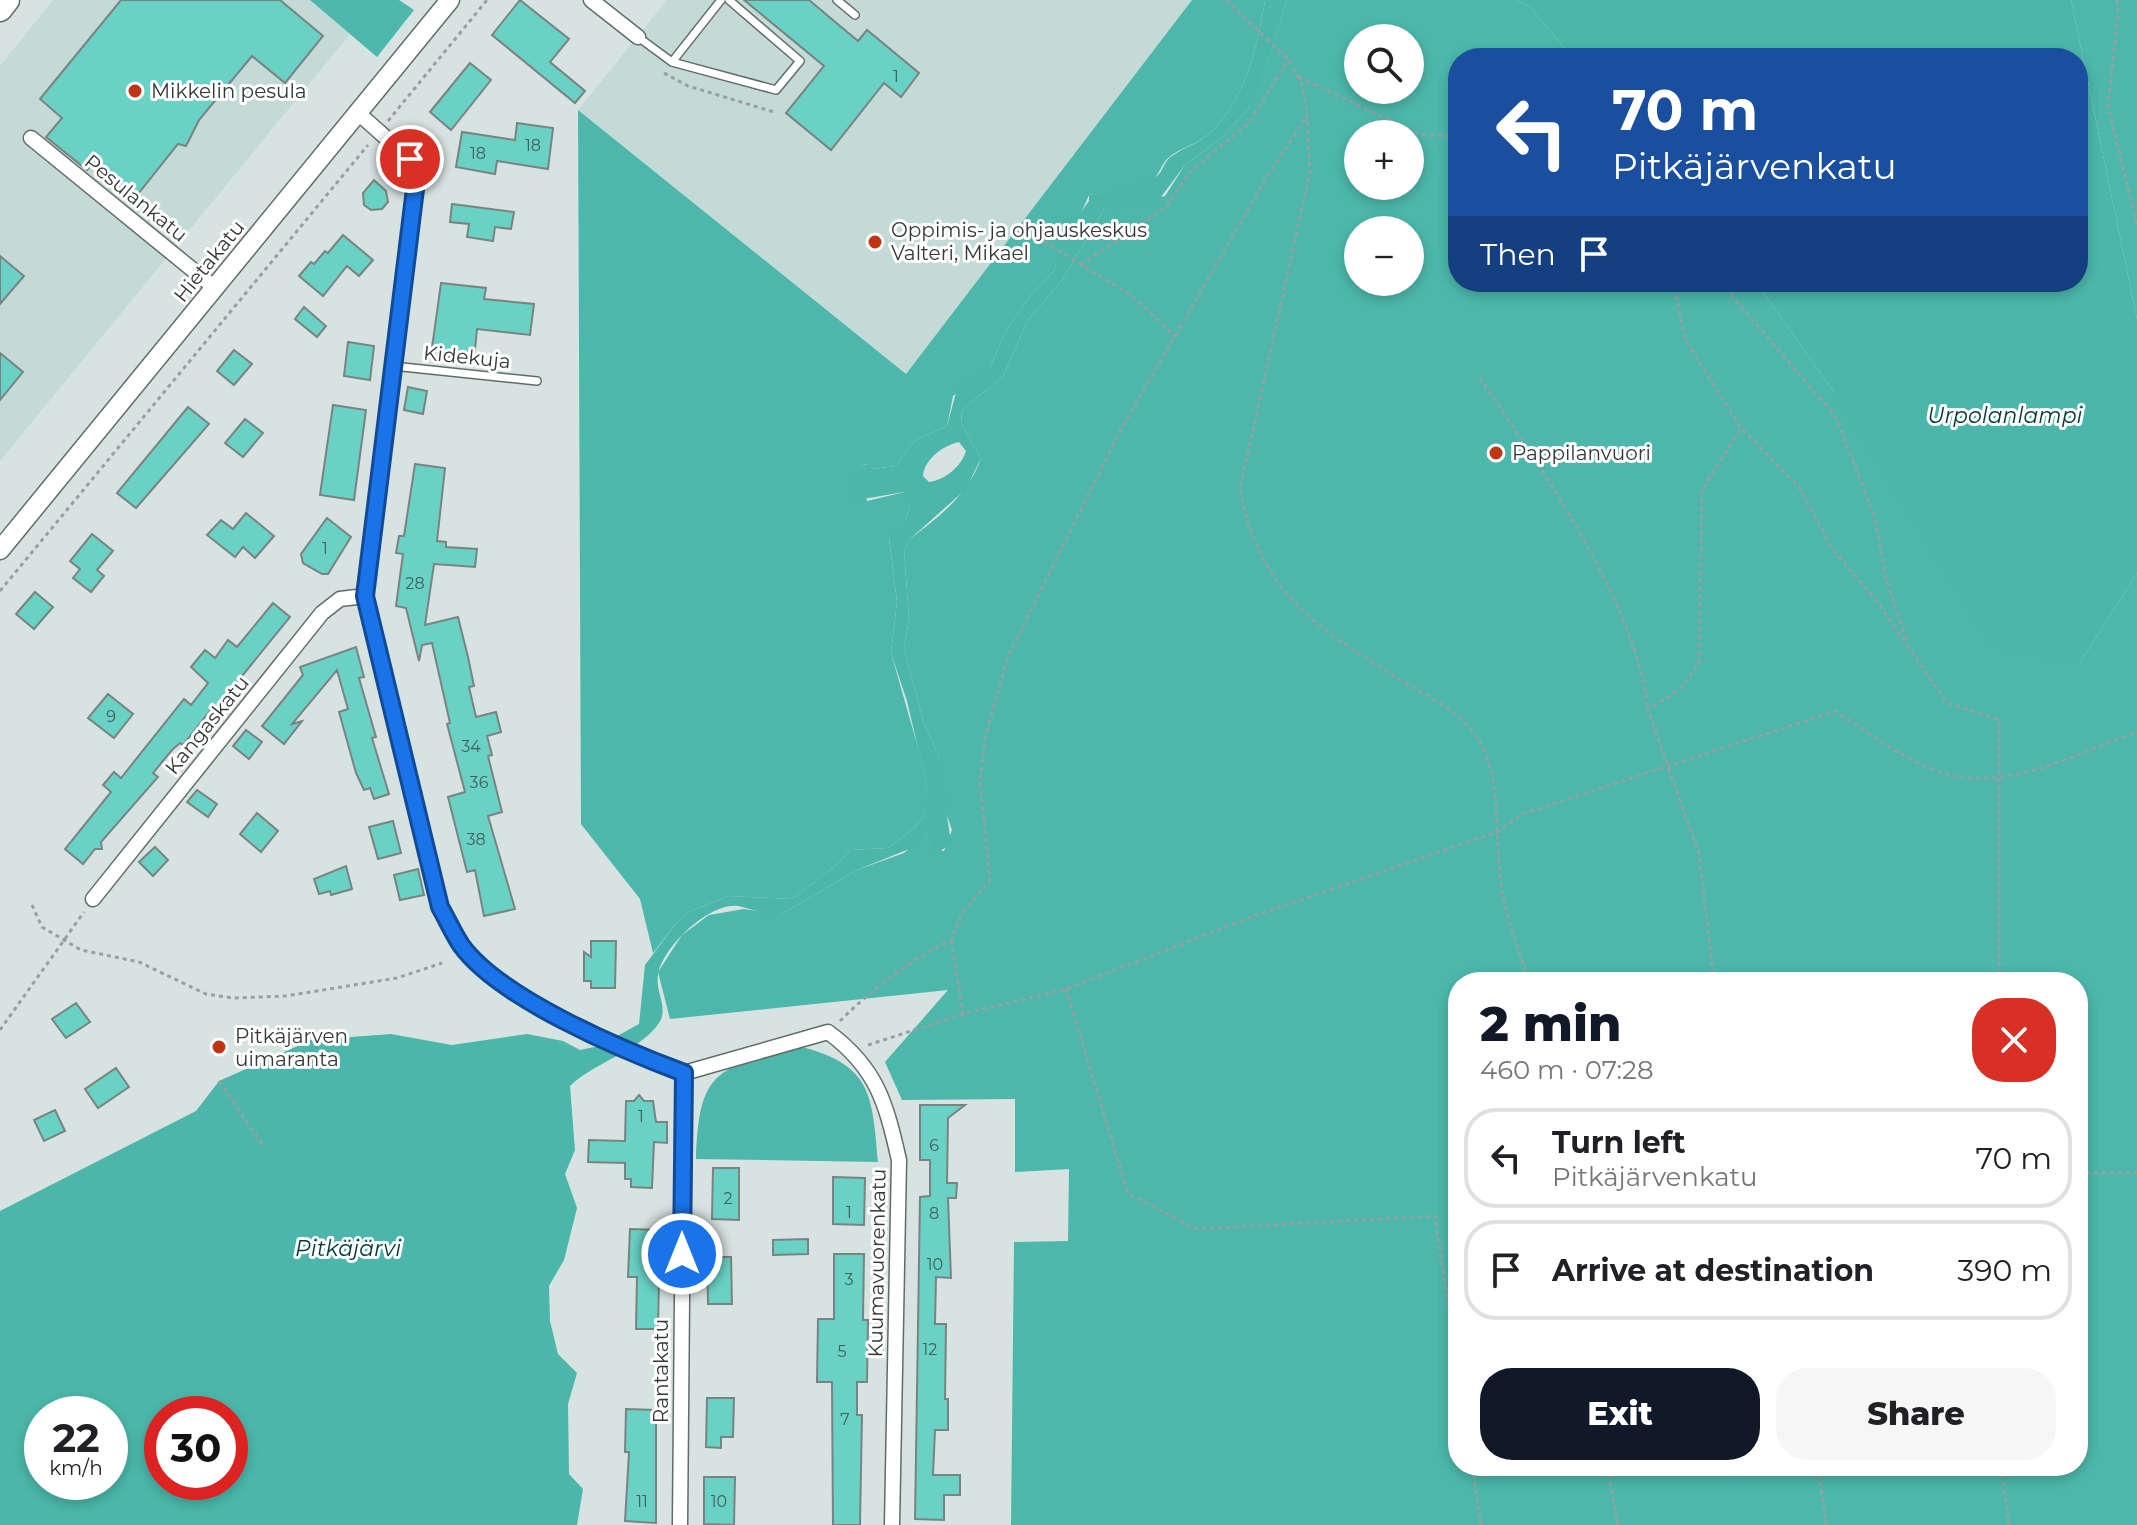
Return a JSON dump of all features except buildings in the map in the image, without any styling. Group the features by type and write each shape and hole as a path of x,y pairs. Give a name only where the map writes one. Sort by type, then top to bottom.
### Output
{"highway":[{"path":"0,9 7,0"}],"street":[{"name":"Hietakatu","path":"0,550 450,0"},
{"path":"591,0 638,37"},
{"path":"358,113 410,159 416,181 365,596 440,907 462,946 499,981 596,1037 684,1073 828,1032"},
{"name":"Pesulankatu","path":"31,138 215,288"},
{"name":"Kangaskatu","path":"93,899 322,613 340,599 365,596"},
{"name":"Kuumavuorenkatu","path":"828,1032 852,1050 874,1079 887,1106 899,1160 892,1525"},
{"name":"Rantakatu","path":"680,1525 684,1073"}],"lane":[{"path":"672,62 721,0"},
{"path":"638,37 672,62 776,90 800,61 729,0"},
{"path":"837,0 855,15"},
{"name":"Kidekuja","path":"393,366 537,381"}],"path":[{"path":"0,591 487,0"},
{"path":"1226,0 1288,59 1297,75 1307,116 1310,172 1240,489 1247,528 1259,557 1278,586 1308,618 1403,681 1448,706 1476,736 1490,768 1503,899 1526,972"},
{"path":"2117,0 2108,105 2137,225"},
{"path":"660,53 652,64 672,80 774,112"},
{"path":"1081,265 1167,206 1189,173 1250,122 1288,59"},
{"path":"1297,75 1419,134 1448,136"},
{"path":"963,1014 951,940 962,913 990,880 980,781 986,734 1008,656 1121,429 1265,180 1307,116"},
{"path":"1024,229 1132,296 1176,337"},
{"path":"1675,292 1685,339 1741,428 1799,487 1832,548 1909,647 1947,703 1999,720 1999,972"},
{"path":"1729,292 1836,417 1875,518 1886,579 1909,647"},
{"path":"1480,378 1559,496 1609,593 1645,678 1648,710 1670,764 1699,854 1713,972"},
{"path":"1648,710 1682,687 1699,663 1702,490 1741,428"},
{"path":"852,1050 963,1014 1066,989 1257,915 1497,832 1522,814 1835,711 1902,753 1954,776 2016,775 2137,732"},
{"path":"0,1030 93,899"},
{"path":"32,905 42,927 63,941 95,954 139,962 206,994 233,998 286,996 397,978 442,963"},
{"path":"828,1032 863,998 931,950 951,940"},
{"path":"1066,989 1128,1193 1195,1229 1435,1216 1448,1304"},
{"path":"219,1081 264,1147"},
{"path":"2088,1173 2137,1173"},
{"path":"1474,1476 1481,1525"},
{"path":"1609,1476 1618,1525"},
{"path":"1819,1476 1826,1525"},
{"path":"2002,1476 2009,1525"}],"shaded area":[{"path":"53,0 310,0 350,34 0,461 0,66"},
{"path":"310,0 399,0 414,10 377,57"},
{"name":"Oppimis- ja ohjauskeskus Valteri, Mikael","path":"667,0 1192,0 906,374 578,110"},
{"path":"1192,0 1265,0 1248,72 1232,106 1209,134 1167,159 1148,183 1089,195 1072,234 1057,257 1055,270 1031,295 1006,331 991,366 953,396 947,426 914,441 896,466 873,469 867,464 860,466 867,501 905,492 910,507 906,519 889,538 897,602 891,653 927,786 924,816 916,827 888,848 850,850 838,864 792,899 729,896 691,911 677,922 653,953 640,899 581,824 578,110 906,374"},
{"path":"1287,0 1516,0 1530,7 1565,48 1448,48 1448,292 1763,292 1833,391 2078,666 2137,573 2137,1525 1011,1525 1014,1242 1068,1241 1069,1169 1015,1172 1015,1099 902,1100 885,1062 948,990 670,1019 658,972 682,935 709,915 744,909 780,915 857,870 904,853 926,833 932,850 944,851 952,830 942,801 938,755 923,721 904,648 909,619 904,550 910,539 942,513 969,483 981,458 961,424 962,410 1003,376 1028,320 1063,279 1104,209 1165,196 1185,165 1220,139 1248,109 1259,89"},
{"path":"2071,0 2137,0 2137,319 2088,82 2088,48 2081,48"},
{"path":"791,1044 837,1060 852,1070 862,1082 873,1115 878,1162 696,1159 701,1108 707,1091 716,1079 745,1061"}],"water":[{"name":"Pitkäjärvi","path":"1265,0 1287,0 1259,90 1248,109 1220,139 1185,165 1158,201 1148,206 1104,209 1063,279 1028,320 1003,376 962,410 961,424 981,458 966,489 910,539 904,550 909,619 904,648 923,721 938,755 951,843 938,853 932,851 926,833 914,847 857,870 780,915 738,906 714,911 701,919 677,940 661,964 658,981 663,1012 659,1023 640,1042 570,1086 575,1150 565,1174 577,1208 564,1260 549,1286 550,1321 558,1354 577,1373 568,1404 569,1474 583,1489 577,1525 0,1525 0,1211 196,1111 219,1081 311,1040 391,1034 452,1045 527,1034 563,1041 580,1050 599,1046 639,1024 645,965 677,922 691,911 729,896 792,899 838,864 850,850 888,848 916,827 924,816 927,786 907,701 891,653 897,602 889,537 906,519 910,507 904,492 857,500 853,496 854,474 860,466 868,464 873,469 896,466 914,441 947,426 957,389 991,366 1006,331 1031,295 1055,270 1058,243 1072,234 1071,226 1089,201 1089,195 1153,179 1169,158 1205,137 1232,106 1254,54","holes":["959,442 966,451 946,476 929,482 923,476 931,458 947,446"]},
{"name":"Urpolanlampi","path":"1516,0 2071,0 2081,48 1565,48 1530,7"},
{"name":"Urpolanlampi","path":"2088,82 2137,319 2137,573 2078,666 1992,645 1833,391 1763,292 2088,292"}],"place":[{"name":"Mikkelin pesula","path":"135,91"},
{"name":"Oppimis- ja ohjauskeskus Valteri, Mikael","path":"875,242"},
{"name":"Pappilanvuori","path":"1496,453"},
{"name":"Pitkäjärven uimaranta","path":"219,1047"}],"route":[{"path":"410,159 416,181 365,596 440,907 462,946 499,981 596,1037 684,1073 682,1254"}]}
